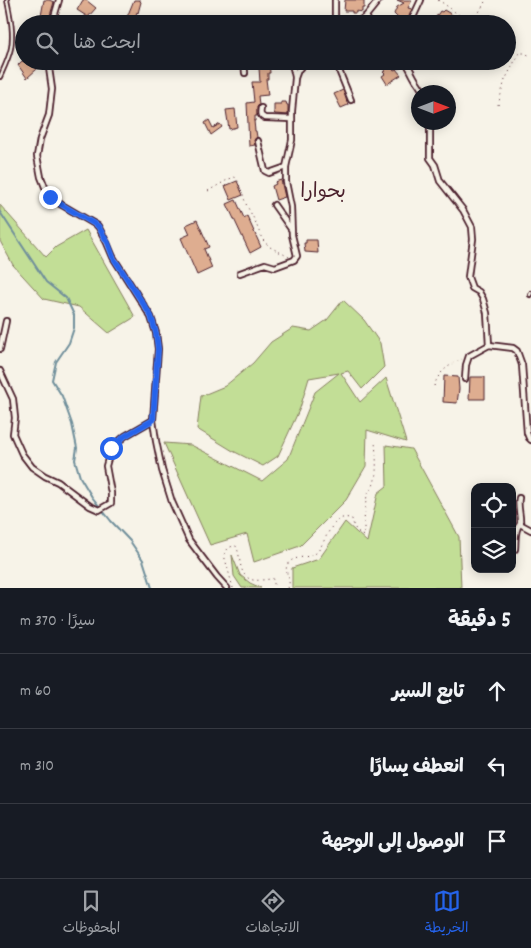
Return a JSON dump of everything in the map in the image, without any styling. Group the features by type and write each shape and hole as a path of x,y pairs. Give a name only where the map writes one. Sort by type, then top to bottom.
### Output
{"street":[{"path":"55,15 59,0"},
{"path":"335,0 335,15"},
{"path":"367,15 379,0"},
{"path":"414,15 421,0"},
{"path":"49,70 52,89 49,115 40,139 37,156 41,177 47,192 54,200 98,226 108,243 113,257 151,316 158,349 153,420 162,470 172,502 189,540 227,588"},
{"path":"240,273 265,264 275,267 294,260 298,256 292,235 291,207 286,182 286,167 292,140 295,78 293,70"},
{"path":"295,78 298,70"},
{"path":"340,70 351,100"},
{"path":"410,70 420,85"},
{"path":"261,108 260,115 262,117 292,119"},
{"path":"430,130 430,158 435,165 440,181 463,210 472,227 473,239 468,277 472,288 483,299 487,313 489,345"},
{"path":"258,140 266,171 269,173 286,167"},
{"path":"274,205 292,230"},
{"path":"0,349 6,321"},
{"path":"465,379 469,356 489,345 513,348 517,351 522,365 527,433 528,438 531,440"},
{"path":"0,371 13,399 15,418 13,434 22,454 32,467 99,510 111,503 106,466 111,448 125,436 153,420"},
{"path":"516,532 520,524 521,513 518,504 519,498"},
{"path":"520,524 531,530"}],"lane":[{"path":"0,77 12,44 7,0"}],"path":[{"path":"438,0 458,15"},
{"path":"477,15 486,0"},
{"path":"516,60 519,54 524,53 531,56"},
{"path":"498,105 505,80 510,70"},
{"path":"208,191 235,177 262,239 270,247 294,260"},
{"path":"434,386 437,377 444,369 469,356"},
{"path":"288,588 290,586 286,567 289,562 302,556 309,557 314,555 333,524 337,521 343,518 352,519 355,528 364,536 366,499 373,485 375,475 375,442"},
{"path":"233,588 224,555 231,546 236,546 241,570 247,576 253,580 273,579 275,588"}],"green space":[{"path":"0,205 46,257 56,247 86,230 135,317 109,333 79,307 44,299 13,265 0,241"},
{"path":"343,300 364,320 380,343 384,367 362,389 348,371 341,373 360,402 386,378 406,442 367,430 366,466 346,500 300,546 254,562 247,534 210,545 164,443 191,445 262,481 288,459 315,392 339,373 309,378 300,408 278,456 263,466 233,451 197,429 201,396 225,386 253,363 271,342 293,328 311,331 327,320"},
{"path":"386,445 411,449 459,537 461,588 292,588 292,568 319,559 345,522 367,542 378,493 387,486"},
{"path":"232,555 240,575 250,583 261,588 242,588 234,576"}],"building":[{"path":"44,0 54,2 50,15 41,15"},
{"path":"83,0 86,0 96,8 90,15 85,15 77,10"},
{"path":"134,0 140,0 138,13 136,15 128,15"},
{"path":"345,0 364,0 362,12 356,11 356,13 352,13 352,11 344,11"},
{"path":"397,0 412,0 408,8 412,9 410,15 395,15 397,7 404,3"},
{"path":"444,10 452,15 437,15 440,11"},
{"path":"21,70 36,70 27,78"},
{"path":"259,70 270,70 268,79 266,79 268,95 258,96 259,105 254,121 257,137 254,140 255,145 249,146 247,103 254,102 252,82 260,82"},
{"path":"397,70 401,75 387,84 382,76 385,74 383,72"},
{"path":"343,90 348,105 341,108 334,94"},
{"path":"281,102 286,102 288,105 288,115 274,113 274,104 281,104"},
{"path":"235,109 237,127 229,129 226,110"},
{"path":"209,120 213,128 220,124 222,127 211,135 205,123"},
{"path":"281,180 285,197 276,200 272,186 276,184 275,182"},
{"path":"237,181 243,195 231,200 225,186"},
{"path":"236,200 244,218 247,216 261,247 250,253 227,204"},
{"path":"197,220 209,247 204,249 212,268 197,275 181,238 190,234 186,225"},
{"path":"306,240 317,240 318,253 305,252 304,243 306,243"},
{"path":"444,376 458,377 457,403 443,402"},
{"path":"470,377 485,377 485,399 469,399"}],"waterway":[{"path":"0,212 46,282 66,298 74,315 74,328 69,343 56,362 52,380 62,396 72,424 77,448 75,460 80,477 92,497 130,541 143,560 152,588"}],"district":[{"name":"بحوارا","path":"323,190"}],"route":[{"path":"50,197 98,226 108,243 113,257 151,316 158,341 153,420 125,436 111,448"}]}
